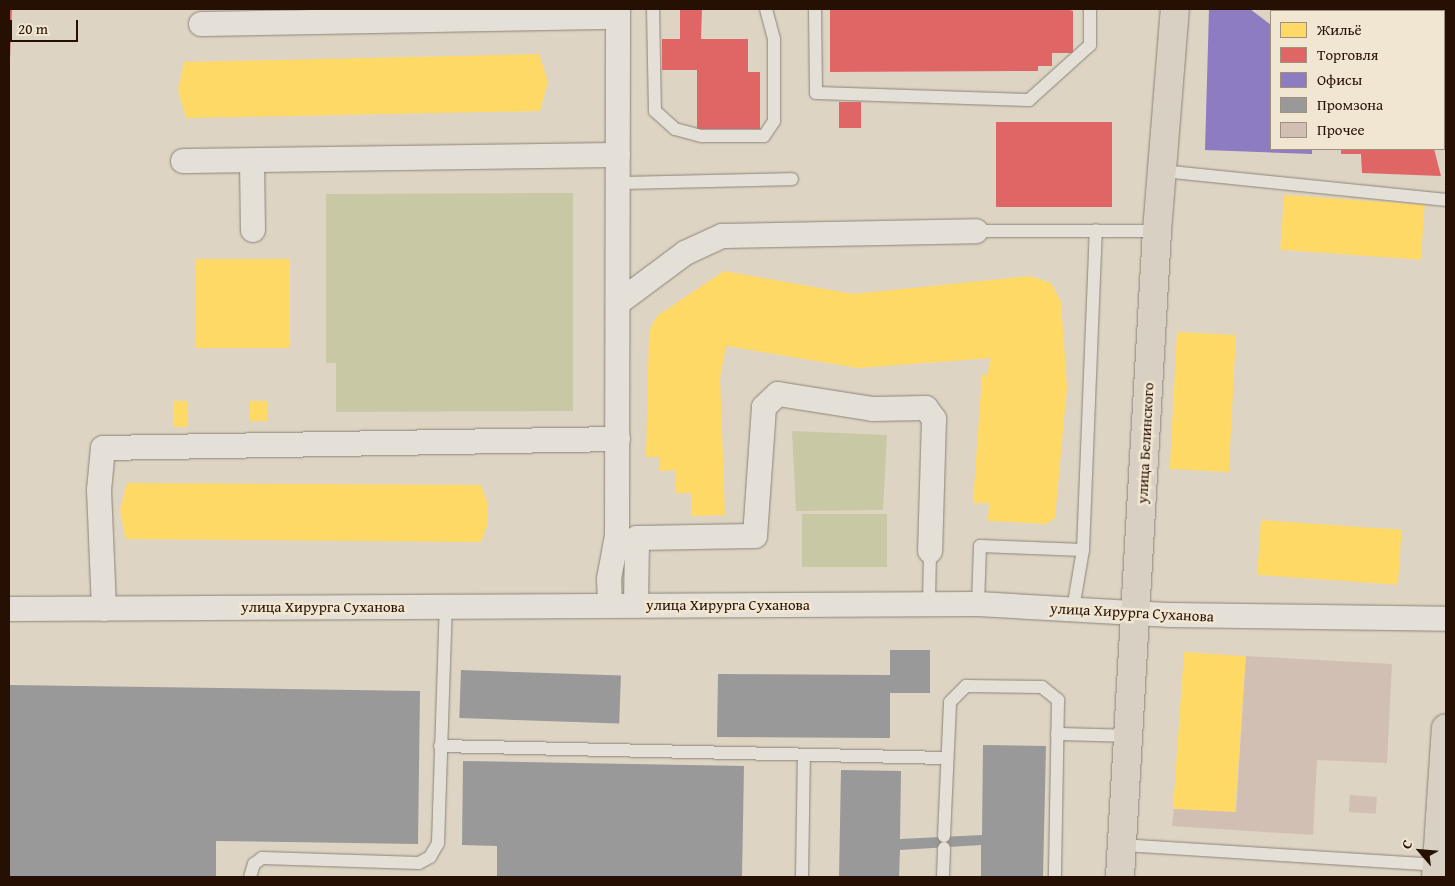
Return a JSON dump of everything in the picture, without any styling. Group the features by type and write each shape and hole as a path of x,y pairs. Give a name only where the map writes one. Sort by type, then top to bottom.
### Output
{"main road":[{"name":"улица Белинского","path":"1120,877 1157,231 1175,9"},
{"path":"1437,871 1445,771 1446,728"}],"street":[{"path":"201,24 618,13 618,536 609,579 610,605"},
{"path":"183,162 618,154"},
{"path":"252,161 253,230"},
{"path":"618,303 685,252 722,236 976,231"},
{"path":"636,605 637,538 755,536 764,407 778,394 873,409 926,408 934,419 930,550"},
{"path":"104,609 99,490 103,448 618,439"},
{"name":"улица Хирурга Суханова","path":"9,609 978,604 1135,613 1446,619"}],"lane":[{"path":"653,9 655,111 675,129 693,133 755,136 764,136 774,121 774,39 766,9"},
{"path":"815,9 816,94 1029,100 1090,45 1090,9"},
{"path":"1162,171 1446,200"},
{"path":"618,183 792,178"},
{"path":"1073,609 1084,550 1096,230"},
{"path":"976,231 1157,231"},
{"path":"978,604 980,546 1084,550"},
{"path":"929,604 930,550"},
{"path":"250,877 254,864 262,858 419,863 430,857 438,843 446,607"},
{"path":"943,877 946,758 950,702 966,686 1052,691 1058,700 1055,877"},
{"path":"1057,734 1128,736"},
{"path":"440,746 946,758"},
{"path":"802,877 804,755"},
{"path":"1122,845 1437,871"}],"green space":[{"path":"573,193 573,411 336,412 336,363 326,363 326,194"},
{"path":"792,431 887,435 883,510 796,511"},
{"path":"802,514 887,514 887,567 802,567"}],"building: Жильё":[{"path":"539,54 548,82 540,111 186,118 178,90 184,62"},
{"path":"1284,195 1425,205 1421,260 1280,250"},
{"path":"196,259 290,259 290,348 196,348"},
{"path":"724,271 853,294 1030,276 1051,283 1061,302 1067,387 1055,518 1046,524 988,521 989,503 973,503 982,375 987,375 991,358 858,368 726,346 720,378 725,515 691,516 691,493 676,493 675,470 660,471 659,457 646,457 649,331 657,316"},
{"path":"1177,332 1236,335 1229,472 1170,469"},
{"path":"173,401 188,401 188,427 173,427"},
{"path":"250,401 267,401 267,421 250,421"},
{"path":"127,483 481,485 488,504 488,523 481,542 126,539 120,511"},
{"path":"1261,520 1402,530 1398,585 1257,575"},
{"path":"1184,652 1246,656 1235,813 1173,809"}],"building: Торговля":[{"path":"9,9 12,9 10,59 9,59"},
{"path":"680,9 702,9 701,39 748,39 748,72 760,72 760,129 697,129 697,70 662,70 662,39 680,39"},
{"path":"830,9 1066,9 1073,11 1073,53 1052,53 1052,66 1038,66 1038,71 830,72"},
{"path":"839,102 861,102 861,128 839,128"},
{"path":"996,122 1112,122 1112,207 996,207"},
{"path":"1341,150 1434,150 1441,176 1362,173 1361,154 1341,154"}],"building: Офисы":[{"path":"1209,9 1250,9 1270,24 1270,150 1312,150 1312,154 1205,150"}],"building: Промзона":[{"path":"890,650 930,650 930,693 890,693 890,738 717,737 718,674 890,675"},
{"path":"461,670 621,676 619,724 459,718"},
{"path":"9,685 420,691 418,844 216,841 216,877 9,877"},
{"path":"983,745 1046,746 1043,877 981,877 981,845 900,850 899,877 839,877 841,770 901,771 900,839 982,835"},
{"path":"463,761 744,766 742,877 497,877 497,846 462,845"}],"building: Прочее":[{"path":"1246,656 1392,664 1387,763 1317,760 1313,835 1172,826 1174,809 1236,812"},
{"path":"1350,795 1377,797 1376,814 1349,812"}]}
